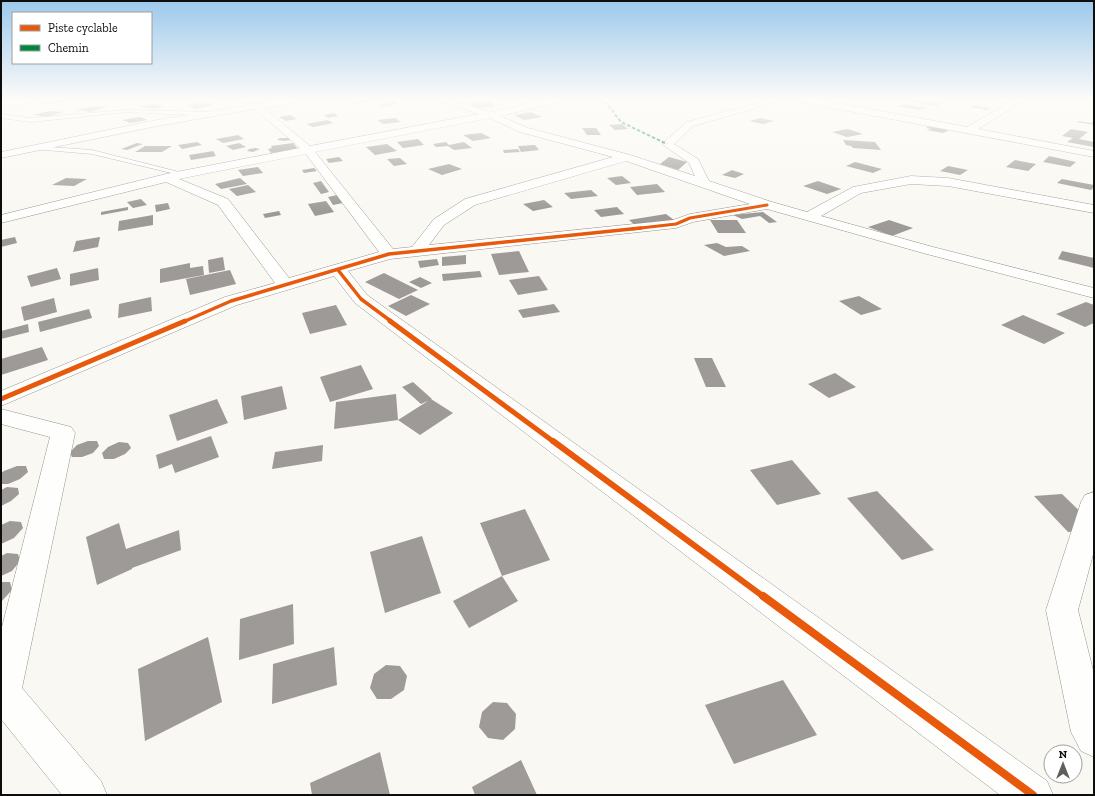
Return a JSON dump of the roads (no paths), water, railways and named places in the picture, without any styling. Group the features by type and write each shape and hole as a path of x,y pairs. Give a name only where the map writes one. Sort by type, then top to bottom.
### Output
{"street":[{"path":"1,155 88,137"},
{"path":"292,137 308,151 389,254"},
{"path":"1,219 184,174 378,137"},
{"path":"551,137 626,157 767,205 928,250 1094,292"},
{"path":"674,137 667,144 694,161 704,184"},
{"path":"1007,137 1094,154"},
{"path":"416,252 439,222 470,202 626,157"},
{"path":"166,178 223,202 285,285"},
{"path":"810,216 857,190 911,180 948,182 1094,209"},
{"path":"1,399 231,301 389,254 676,224 690,218 767,205"},
{"path":"338,270 361,299 1033,795"},
{"path":"1,416 63,432 3,694 87,795"},
{"path":"1094,502 1062,610 1090,732 1094,738"}],"lane":[{"path":"35,148 92,152 184,174"}]}
